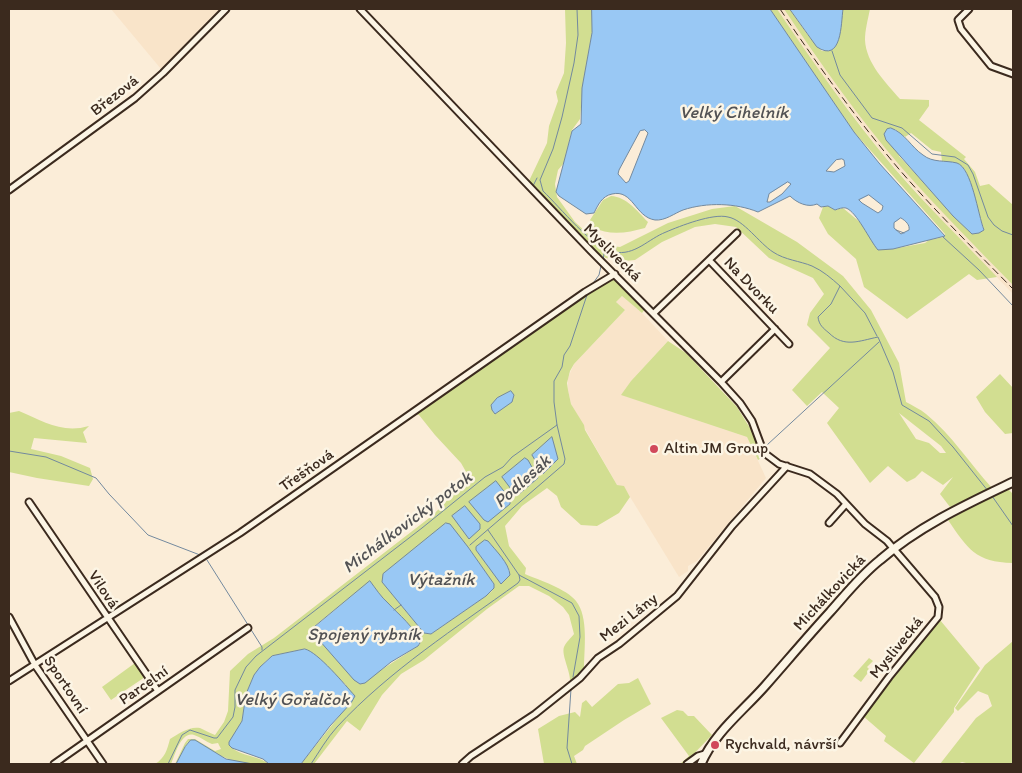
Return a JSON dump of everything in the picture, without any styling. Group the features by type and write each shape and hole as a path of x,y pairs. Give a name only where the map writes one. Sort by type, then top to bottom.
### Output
{"street":[{"name":"Březová","path":"9,190 135,98 163,73 226,9"},
{"name":"Myslivecká","path":"360,9 721,382 740,403 752,421 762,448 767,455 780,464 810,474 837,494 865,524 887,541 935,597 939,607 938,618 889,677 840,742"},
{"path":"969,9 958,20 961,29 991,66 1013,74"},
{"name":"Na Dvorku","path":"654,313 736,233"},
{"name":"Na Dvorku","path":"708,260 790,344"},
{"name":"Třešňová","path":"9,681 240,533 585,292 615,274"},
{"name":"Na Dvorku","path":"721,382 775,329"},
{"name":"Mezi Lány","path":"462,764 471,756 535,714 580,678 598,658 619,644 677,596 732,526 787,466"},
{"name":"Michálkovická","path":"701,764 705,754 717,738 856,582 893,549 930,524 1013,482"},
{"name":"Vilová","path":"29,502 107,619 158,691"},
{"path":"829,523 846,504"},
{"name":"Sportovní","path":"9,617 35,665 103,764"},
{"name":"Parcelní","path":"54,764 248,628"},
{"path":"687,764 698,756 705,754"}],"shaded area":[{"path":"111,9 220,9 161,69"},
{"path":"777,9 784,9 815,55 869,127 921,189 1013,285 1013,294 935,213 881,152 810,59"},
{"path":"622,296 643,314 668,341 631,381 622,395 747,437 766,478 697,561 688,566 688,571 679,577 624,487 617,485 571,404 568,390 568,378 574,364 625,310 616,302"}],"green space":[{"path":"565,9 592,9 592,33 583,84 580,119 572,130 564,163 558,170 555,184 557,197 575,222 600,245 620,247 668,223 712,209 735,206 797,242 843,276 871,310 899,363 906,402 924,412 953,440 992,488 950,507 940,494 953,477 943,485 922,471 915,478 907,482 888,466 870,483 827,423 839,408 822,392 807,406 792,390 830,348 807,325 810,313 824,294 813,278 769,258 736,227 715,224 695,227 662,242 635,260 624,261 606,258 599,254 529,181 547,143 549,126 558,101 556,92 564,73 566,43","holes":["899,413 941,446 946,453 940,453 929,443 916,439"]},
{"path":"770,9 777,9 834,90 895,169 997,277 977,280 969,274 907,319 864,287 856,259 828,234 819,218 823,207 828,206 835,210 843,208 892,249 925,243 929,240 944,237 945,234 854,132"},
{"path":"784,9 790,9 807,34 822,51 833,49 837,43 843,9 870,9 866,28 866,48 878,72 900,99 929,100 929,106 919,120 966,157 964,159 975,172 980,186 989,184 1013,205 1013,285 942,212 885,148 826,70","holes":["895,129 905,137 911,133 932,150 941,152 942,162 955,163 965,170 984,230 973,234 968,230 899,156"]},
{"path":"611,196 622,199 636,209 648,222 645,228 612,233 593,227 590,220 603,200"},
{"path":"614,279 645,309 642,313 622,296 616,302 625,310 574,364 567,383 571,404 585,430 617,485 624,486 630,497 619,513 597,526 581,525 561,507 557,496 547,488 522,506 505,526 509,546 526,568 525,574 566,593 576,601 580,608 585,634 584,669 570,682 563,650 574,634 569,615 563,607 549,596 529,586 519,586 487,609 424,660 401,674 382,695 360,731 347,721 314,764 301,764 340,715 346,685 312,653 305,649 272,656 254,675 246,694 242,721 229,745 237,751 269,764 231,760 195,740 188,742 175,764 188,739 195,739 215,751 221,749 218,743 212,744 197,736 189,735 182,740 171,764 155,764 167,750 170,739 184,731 200,728 215,735 224,722 228,711 230,671 248,654 274,638 433,515 461,486 466,476 461,463 419,415 416,414 595,290","holes":["433,534 468,547 494,584 492,591 431,634 424,633 392,594 411,552","488,541 510,572 501,583 476,550","370,582 411,627 420,644 378,672 322,643 312,632 312,628"]},
{"path":"668,341 686,353 737,407 753,433 763,457 758,460 747,437 621,395 631,381"},
{"path":"1000,374 1013,388 1013,433 1005,434 985,412 976,397"},
{"path":"19,411 61,427 79,428 89,426 83,432 87,443 34,438 31,449 61,456 90,468 93,479 89,486 9,472 9,413"},
{"path":"1007,488 1013,494 1013,563 981,557 967,546 948,520"},
{"path":"940,620 980,668 954,708 954,712 914,763 884,741 886,736 863,716 899,668"},
{"path":"1013,641 1013,764 970,764 962,762 957,764 940,764 976,718 992,706 988,695 978,691 958,711 955,708 985,665"},
{"path":"869,658 873,661 867,667 870,670 861,682 853,676"},
{"path":"135,663 145,677 111,700 102,687"},
{"path":"638,678 651,704 585,746 583,750 574,756 577,764 544,764 538,729 559,716 575,712 580,717 582,703 586,700 592,707 618,684 629,683"},
{"path":"677,710 683,711 688,716 694,716 712,735 684,764 680,764 689,756 661,718"}],"water":[{"name":"Velký Cihelník","path":"592,9 770,9 854,132 879,163 945,236 893,249 878,250 855,215 846,208 835,210 828,206 821,207 817,204 806,205 799,203 790,196 758,212 731,205 711,205 692,207 666,218 655,220 643,214 630,199 619,194 612,194 603,199 594,213 586,214 556,192 572,131 581,124 582,88 592,33","holes":["645,130 648,133 629,181 626,183 618,174 619,170 640,131","836,160 844,160 845,166 834,172 826,171","788,182 791,184 782,194 767,202 769,194","869,195 883,206 882,210 878,213 859,200","901,218 907,223 909,230 901,234 894,228 894,223"]},
{"path":"790,9 843,9 839,40 836,46 831,50 825,51 817,47"},
{"path":"891,128 900,133 927,158 957,163 962,167 971,182 984,230 972,234 953,216 886,140 884,134 887,129"},
{"path":"511,391 514,395 512,402 495,414 491,405 497,398"},
{"path":"552,437 558,459 543,474 532,455"},
{"path":"525,458 538,478 519,494 514,493 502,477"},
{"path":"496,481 510,499 510,504 488,522 484,520 469,502"},
{"path":"465,506 480,524 480,529 469,539 452,516"},
{"name":"Výtažník","path":"446,523 450,524 468,547 494,584 494,588 486,596 431,634 424,633 382,582 383,574"},
{"path":"485,540 502,557 509,571 510,575 501,584 476,550 476,547"},
{"name":"Spojený rybník","path":"370,581 383,598 411,626 420,643 391,662 365,683 360,684 354,680 312,632 312,629"},
{"name":"Velký Gořalčok","path":"305,649 324,662 355,696 351,703 330,726 301,764 269,764 263,759 232,748 229,742 242,721 246,694 254,675 272,656"},
{"path":"191,740 195,740 226,759 253,764 176,764"}],"waterway":[{"path":"577,9 578,35 574,63 553,149 540,180 543,191 586,235 605,249 614,252 628,252 659,235 679,227 705,218 722,216 740,222 778,255 812,266 823,272 840,286 831,304 818,317 822,326 840,341 852,342 878,337 893,372 902,405 929,421 953,447 988,491"},
{"path":"832,51 840,75 872,118 902,128 932,154 955,157 968,165 988,217 1002,231 1013,235"},
{"name":"Michálkovický potok","path":"533,186 537,178"},
{"path":"896,230 904,233"},
{"path":"943,237 979,270 1013,306"},
{"name":"Michálkovický potok","path":"603,259 605,249"},
{"name":"Michálkovický potok","path":"591,286 599,275 601,266"},
{"path":"840,286 865,313 877,336"},
{"name":"Michálkovický potok","path":"168,764 182,735 190,730 217,738 233,717 235,690 246,667 256,656 485,477 503,467 512,457 557,425 554,381 562,367 564,355 570,346 588,292"},
{"path":"767,445 879,342"},
{"name":"Podlesák","path":"470,545 564,464 565,459 557,425"},
{"path":"9,451 46,457 96,478 148,535 200,555"},
{"path":"992,496 1013,526"},
{"path":"488,530 519,575 572,603 579,616 580,637 573,677"},
{"path":"207,560 262,647 262,650"},
{"path":"311,764 326,740 357,706 424,650 518,583 520,580 519,575"},
{"name":"Podlesák","path":"394,610 401,605"},
{"path":"571,689 567,748 572,764"}],"railway":[{"path":"780,9 837,90 898,168 1013,289"}],"place":[{"name":"Altin JM Group","path":"654,449"},
{"name":"Rychvald, návrší","path":"715,745"}]}
